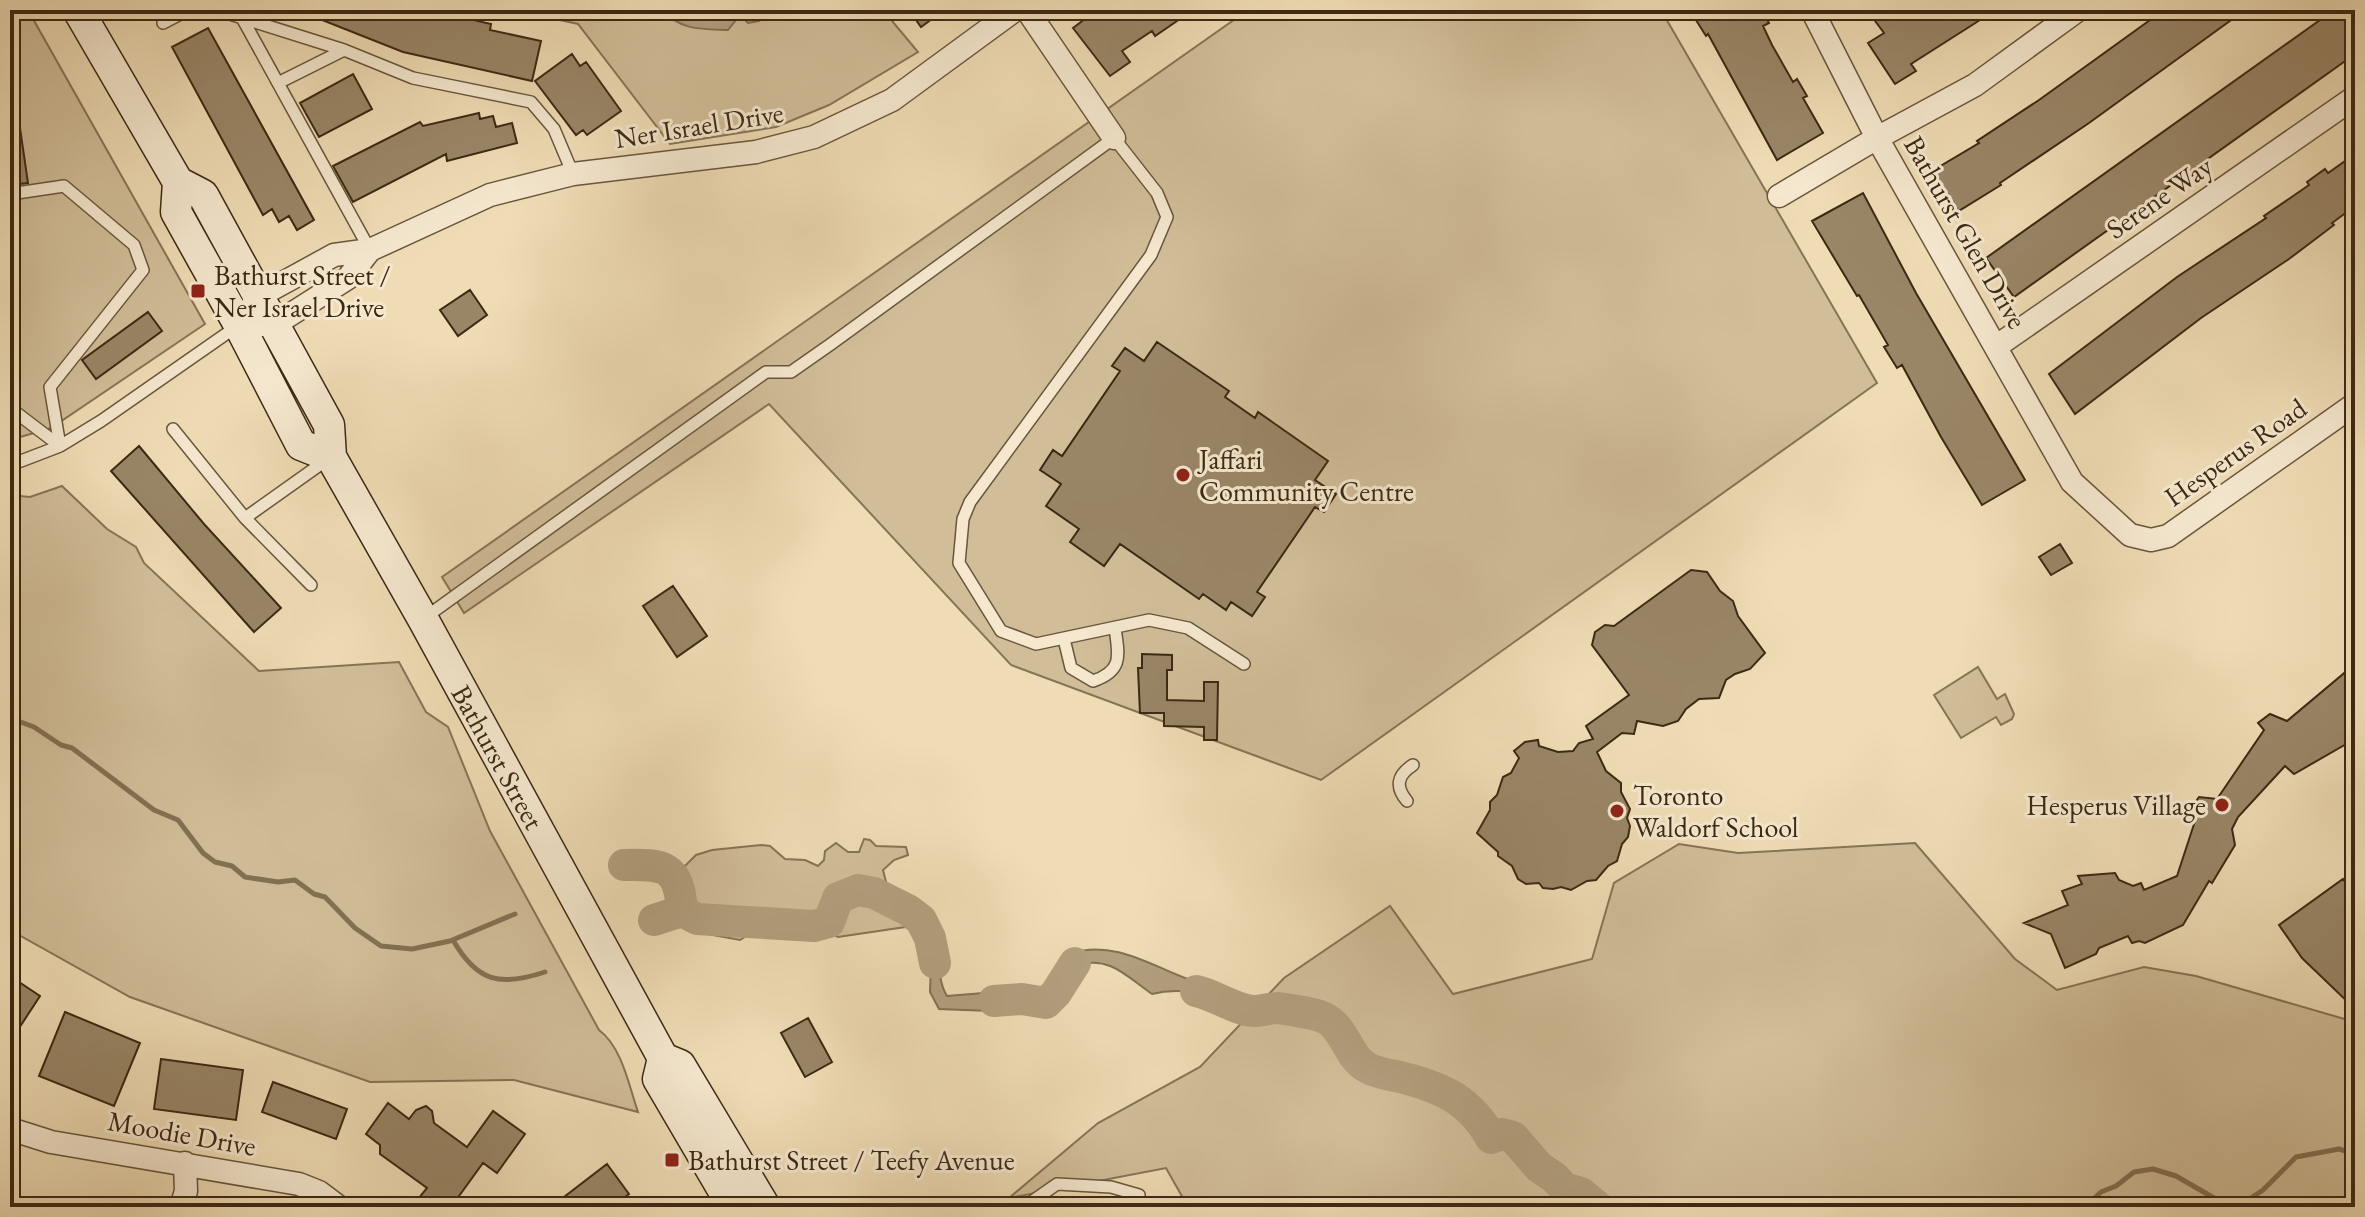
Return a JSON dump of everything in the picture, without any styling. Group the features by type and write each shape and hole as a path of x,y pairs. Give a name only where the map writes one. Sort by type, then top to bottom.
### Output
{"main road":[{"name":"Bathurst Street","path":"78,10 178,182 203,195 259,296 329,425 331,457 663,1058 680,1065 729,1197 765,1207"},
{"name":"Bathurst Street","path":"178,182 176,212 301,445 331,457"}],"street":[{"name":"Ner Israel Drive","path":"239,325 259,296 334,255 370,250 490,195 573,174 756,152 814,137 892,100 1015,10"},
{"path":"1027,10 1114,138"},
{"name":"Bathurst Glen Drive","path":"1812,10 1877,138 2072,482"},
{"path":"1779,196 1975,85 2078,10"},
{"name":"Serene Way","path":"1997,346 2355,97"},
{"name":"Ner Israel Drive","path":"274,325 348,278 370,250"},
{"path":"239,325 274,325"},
{"name":"Hesperus Road","path":"2072,482 2127,533 2143,540 2158,540 2185,526 2355,404"},
{"name":"Moodie Drive","path":"10,1129 51,1142 299,1184 319,1192 339,1207"},
{"path":"181,1207 186,1191 185,1163"}],"lane":[{"path":"163,23 188,10"},
{"path":"217,10 344,50 413,78 531,102 554,129 573,174"},
{"path":"241,16 370,250"},
{"path":"278,83 344,50"},
{"path":"423,619 766,372 791,372 1114,138 1157,193 1167,217 1151,255 970,502 963,519 959,563 1001,631 1036,644 1149,620 1188,628 1244,664"},
{"path":"10,194 64,186 134,245 143,270 50,387 60,446"},
{"path":"10,463 60,446 239,325"},
{"path":"10,408 60,446"},
{"path":"173,429 245,518 311,585"},
{"path":"245,518 331,457"},
{"path":"1064,639 1071,668 1078,675 1093,681 1107,677 1117,667 1119,652 1115,628"},
{"path":"1407,801 1400,793 1398,781 1403,771 1413,765"},
{"path":"1024,1207 1057,1184 1111,1187 1139,1195"}],"shaded area":[{"path":"10,10 28,10 205,324 51,428 10,440"},
{"path":"515,10 883,10 918,52 829,105 776,127 670,144 578,24"},
{"path":"663,10 770,10 759,21 748,23 740,15 728,30 685,25"},
{"path":"1248,10 1661,10 1877,383 1321,780 1011,665 769,404 464,613 442,577"},
{"path":"62,486 107,529 136,547 144,563 259,671 399,662 426,712 448,727 490,831 599,1030 614,1046 638,1112 514,1080 370,1082 130,997 10,930 10,495 30,497"},
{"path":"1978,667 1997,699 2005,694 2014,714 2012,719 2001,725 1996,717 1961,738 1934,695"},
{"path":"864,839 876,846 906,847 908,855 894,860 883,870 887,886 884,893 927,917 919,925 838,937 820,928 812,930 801,926 770,933 751,933 740,940 702,933 683,920 664,916 672,905 674,893 660,875 647,868 647,863 652,859 685,866 696,855 712,850 761,845 770,846 785,859 805,860 818,866 824,860 825,851 836,843 848,852 859,852"},
{"path":"1915,843 2015,959 2057,990 2144,967 2196,976 2355,1022 2355,1207 1188,1207 1166,1168 1009,1198 1098,1123 1200,1067 1284,978 1390,906 1453,994 1592,959 1614,883 1679,844 1738,853"},
{"path":"927,917 937,933 941,980 947,996 1044,988 1063,969 1072,953 1104,950 1136,957 1237,996 1240,1002 1230,1009 1213,998 1193,992 1152,994 1109,965 1089,963 1078,965 1070,978 1067,992 1041,1001 1028,1010 1017,1002 1000,1004 991,1011 939,1009 930,992 931,964 919,925"}],"building":[{"path":"297,10 430,10 491,24 490,30 541,41 532,81 403,52"},
{"path":"909,10 944,10 921,27"},
{"path":"1097,10 1170,10 1177,21 1155,36 1152,31 1122,51 1130,62 1110,76 1073,28"},
{"path":"1694,10 1762,10 1769,23 1763,26 1772,45 1793,82 1797,79 1807,96 1803,98 1823,133 1777,160 1708,34 1706,36 1696,20 1699,18"},
{"path":"1867,10 1974,10 1980,20 1911,64 1916,71 1895,84 1868,43 1884,33"},
{"path":"2164,10 2245,10 2001,185 1957,212 1932,171 1979,143 1977,141"},
{"path":"2334,10 2355,10 2355,54 2014,297 1986,258"},
{"path":"208,28 314,220 297,230 289,216 279,222 272,209 263,215 172,47"},
{"path":"572,54 580,66 586,62 621,111 587,135 583,130 576,135 535,81"},
{"path":"353,74 372,109 319,137 300,103"},
{"path":"479,113 480,119 493,116 496,127 512,123 517,143 447,161 446,154 353,202 333,166 420,122 423,126"},
{"path":"10,121 19,121 28,183 10,185"},
{"path":"2355,154 2355,206 2289,259 2201,318 2075,414 2049,374 2177,277 2266,218 2264,216 2309,185 2307,182 2325,169 2328,173"},
{"path":"1863,193 1916,293 2025,480 1982,505 1902,365 1897,368 1884,347 1888,345 1812,221"},
{"path":"470,290 487,315 458,336 440,310"},
{"path":"148,312 162,331 96,379 82,360"},
{"name":"Jaffari Community Centre","path":"1157,342 1229,391 1225,397 1255,418 1258,412 1328,461 1315,480 1336,494 1324,512 1315,507 1257,592 1265,597 1252,616 1231,602 1226,610 1203,594 1199,599 1120,544 1104,566 1070,542 1079,529 1046,506 1061,484 1040,470 1053,450 1062,456 1120,371 1112,366 1125,348 1144,361"},
{"path":"139,446 204,524 281,608 254,632 111,471"},
{"path":"2060,544 2072,563 2051,575 2039,557"},
{"path":"1691,570 1707,572 1720,591 1733,601 1738,616 1765,653 1750,669 1726,680 1719,698 1699,699 1686,709 1678,721 1663,726 1637,721 1634,734 1622,733 1597,752 1606,771 1621,783 1621,792 1630,809 1628,837 1622,844 1617,861 1596,880 1587,881 1571,890 1543,888 1539,883 1526,884 1477,833 1503,777 1511,773 1519,758 1514,751 1525,742 1538,740 1539,746 1558,752 1573,751 1579,743 1593,739 1586,726 1629,695 1592,645 1595,632 1605,625 1614,626"},
{"path":"673,586 707,636 677,657 643,606"},
{"path":"1142,654 1172,655 1172,670 1167,670 1167,700 1204,701 1204,682 1218,682 1217,740 1204,740 1204,727 1164,726 1164,713 1140,713 1138,668 1142,668"},
{"name":"Hesperus Village","path":"2355,664 2355,739 2294,774 2285,766 2238,817 2232,829 2235,845 2183,925 2145,943 2132,943 2128,936 2099,948 2096,954 2065,968 2051,934 2024,923 2068,905 2062,891 2082,884 2078,876 2115,873 2119,880 2133,886 2141,883 2144,890 2177,876 2197,815 2190,810 2199,797 2217,799 2264,730 2258,723 2270,714 2287,721"},
{"path":"2343,879 2355,896 2355,1009 2302,958 2279,925"},
{"path":"10,976 40,996 10,1042"},
{"path":"65,1012 140,1043 114,1106 39,1076"},
{"path":"808,1018 832,1062 805,1077 781,1033"},
{"path":"161,1059 243,1070 236,1120 154,1109"},
{"path":"273,1082 347,1109 336,1139 262,1112"},
{"path":"388,1103 409,1119 416,1110 426,1106 432,1111 434,1123 467,1147 493,1111 525,1134 497,1173 483,1163 451,1207 429,1207 418,1199 427,1188 380,1154 380,1145 366,1134"},
{"path":"607,1164 629,1194 612,1207 551,1207"}],"waterway":[{"path":"10,718 72,748 154,810 178,820 203,853 215,862 232,866 245,877 278,882 295,880 314,894 325,897 355,928 381,946 412,949 450,941 515,914"},
{"path":"624,865 650,865 667,870 677,884 682,911"},
{"path":"654,920 682,911 697,919 814,926 829,922 838,898 858,890 874,893 921,920 930,938 935,963"},
{"path":"453,940 471,965 491,977 515,979 545,972"},
{"path":"994,1001 1022,999 1046,1003 1075,963"},
{"path":"1196,991 1247,1010 1278,1008 1329,1020 1355,1056 1368,1068 1431,1086 1455,1098 1474,1114 1491,1138 1502,1134 1513,1137 1539,1167 1564,1188 1581,1193 1598,1207"},
{"path":"2085,1207 2101,1192 2116,1186 2134,1172 2153,1169 2176,1176 2228,1206 2242,1204 2263,1190 2296,1157 2339,1149 2355,1154"}],"place":[{"name":"Bathurst Street / Ner Israel Drive","path":"198,291"},
{"name":"Jaffari Community Centre","path":"1183,475"},
{"name":"Hesperus Village","path":"2222,805"},
{"name":"Toronto Waldorf School","path":"1617,811"},
{"name":"Bathurst Street / Teefy Avenue","path":"672,1160"}]}
